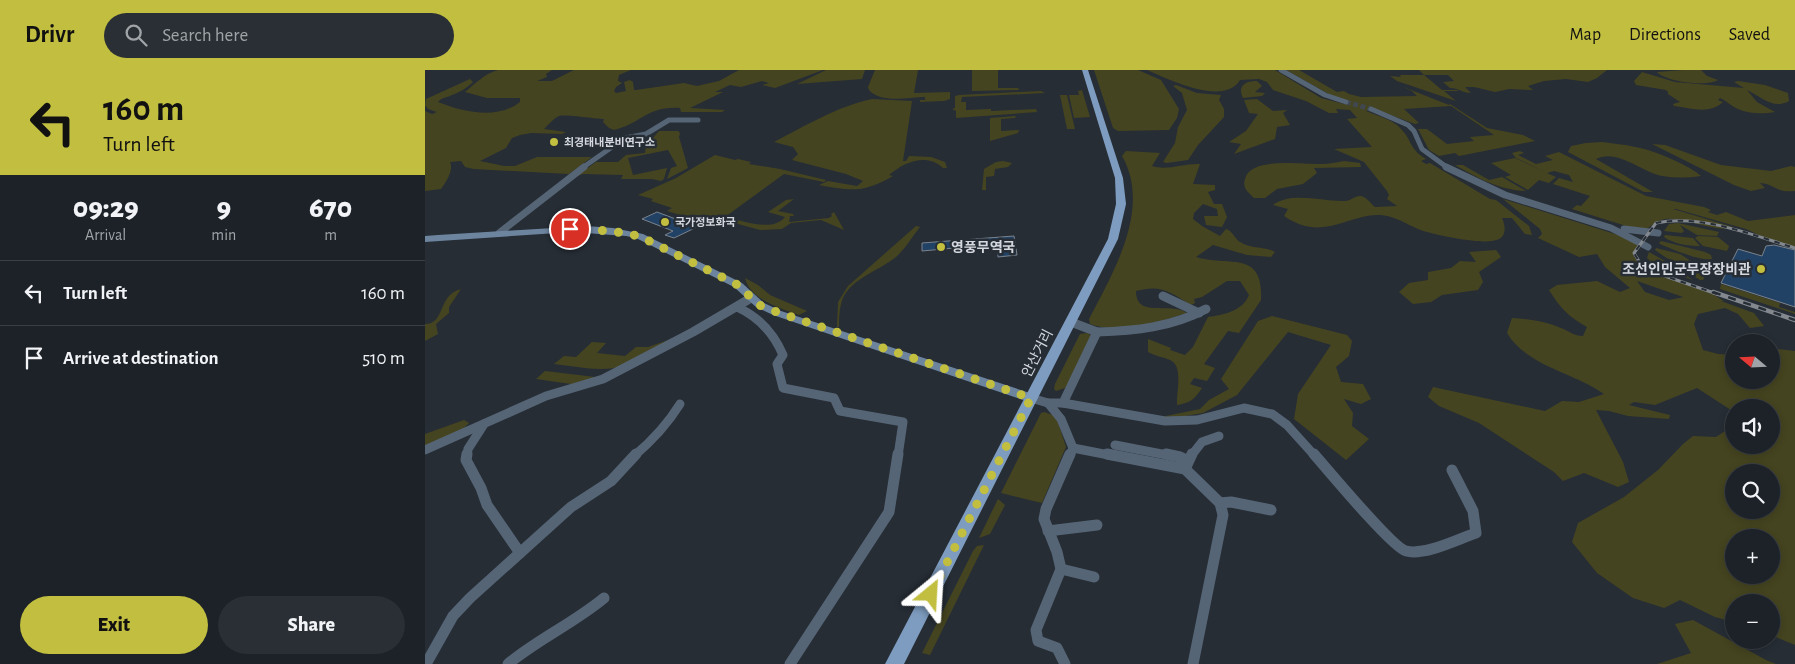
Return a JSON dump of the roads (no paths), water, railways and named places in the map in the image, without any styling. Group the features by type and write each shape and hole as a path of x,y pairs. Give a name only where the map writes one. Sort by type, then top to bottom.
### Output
{"main road":[{"name":"안산거리","path":"894,664 1107,252 1116,229 1121,204 1119,178 1085,70"}],"street":[{"path":"1281,70 1325,95 1346,102"},
{"path":"1371,109 1409,126 1418,138 1422,149 1440,162 1508,197 1629,232 1659,233"},
{"path":"499,233 564,181 625,138 646,134 669,120 698,120"},
{"path":"425,239 576,229 627,232 639,236 738,285 759,305 796,320 1047,403 1063,403 1165,421 1197,420 1244,408 1271,414 1287,425 1390,539 1405,551 1424,551 1476,533 1473,510 1452,470"},
{"path":"1629,232 1648,247"},
{"path":"1071,322 1097,332 1134,330 1175,323 1203,311 1163,296"},
{"path":"425,450 546,396 603,379 693,332 751,298"},
{"path":"737,307 756,318 779,344 783,355 777,364 783,388 834,398 840,411 903,422 889,512 790,664"},
{"path":"1063,403 1097,332"},
{"path":"1047,403 1061,418 1073,448 1046,509 1044,518 1061,568 1036,630 1036,635 1038,641 1057,648 1065,664"},
{"path":"426,664 453,616 520,552 571,507 611,481 634,456 657,437 670,421 680,404"},
{"path":"484,424 468,449 465,460 481,488 487,504 520,552"},
{"path":"1187,465 1198,444 1209,436 1219,436"},
{"path":"1115,444 1180,457 1221,503 1223,515 1193,664"},
{"path":"1073,448 1187,465"},
{"path":"1221,503 1231,502 1271,510"},
{"path":"1048,531 1097,525"},
{"path":"1061,568 1094,577"},
{"path":"508,664 534,644 588,613 604,598"}],"tunnel":[{"path":"1346,102 1371,109"}],"railway":[{"path":"1717,294 1659,274 1640,263 1634,253 1656,223 1691,221 1727,227 1795,248"},
{"path":"1713,292 1795,320"}],"place":[{"name":"최경태내분비연구소","path":"554,142"},
{"name":"국가정보화국","path":"665,222"},
{"name":"영풍무역국","path":"941,247"},
{"name":"조선인민군무장장비관","path":"1761,269"}]}
